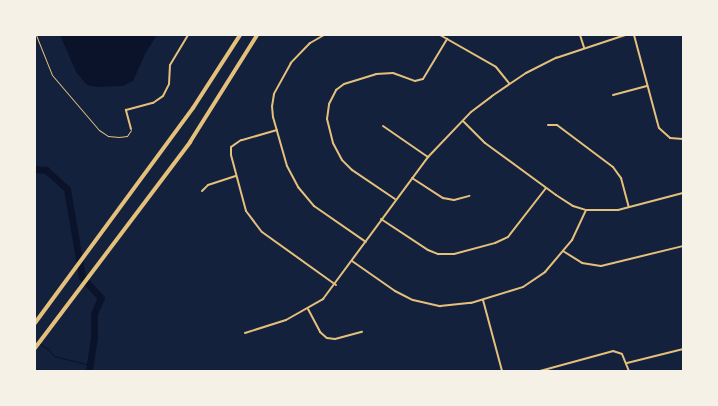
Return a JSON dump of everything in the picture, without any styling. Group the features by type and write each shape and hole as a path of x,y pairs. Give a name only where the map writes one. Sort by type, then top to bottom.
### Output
{"highway":[{"path":"35,322 197,102 240,35"},
{"path":"35,348 100,259 190,142 257,35"}],"street":[{"path":"131,130 126,110 153,103 163,96 169,84 170,65 188,35"},
{"path":"324,35 303,50 286,70 272,100 277,130 290,172 306,198 323,213 366,242"},
{"path":"440,35 496,67 509,83"},
{"path":"580,35 584,47"},
{"path":"245,333 272,326 308,309 323,299 336,285 395,199 428,157 463,121 509,83 550,60 584,47 625,35"},
{"path":"634,35 660,131 670,138 683,139"},
{"path":"395,199 348,167 338,155 333,143 327,113 329,104 336,90 348,82 384,72 399,74 414,81 421,80 428,74 447,39"},
{"path":"613,95 647,86"},
{"path":"463,121 485,143 565,202 586,210 610,211 683,192"},
{"path":"548,124 557,126 613,167 621,178 629,207"},
{"path":"383,126 428,157"},
{"path":"277,130 241,140 233,145 230,153 246,211 258,229 336,285"},
{"path":"202,190 208,185 236,176"},
{"path":"412,178 443,198 454,200 469,196"},
{"path":"381,219 428,250 438,254 454,254 495,243 508,236 518,226 546,188"},
{"path":"352,261 394,291 414,300 433,305 447,306 483,300 523,287 545,272 564,251 576,233 586,210"},
{"path":"564,251 582,263 601,266 683,246"},
{"path":"483,300 502,371"},
{"path":"308,309 320,332 326,338 335,339 362,332"},
{"path":"627,363 683,349"},
{"path":"540,371 612,351 622,354 629,371"}],"lane":[{"path":"36,35 52,75 99,130 108,136 119,137 127,136 131,130"}],"water":[{"path":"60,35 157,35 146,52 133,81 123,86 97,87 87,85 76,72"}],"waterway":[{"path":"35,169 46,170 67,189 82,277 101,298 94,314 94,338 89,371"},
{"path":"40,344 54,356 90,365"}]}
